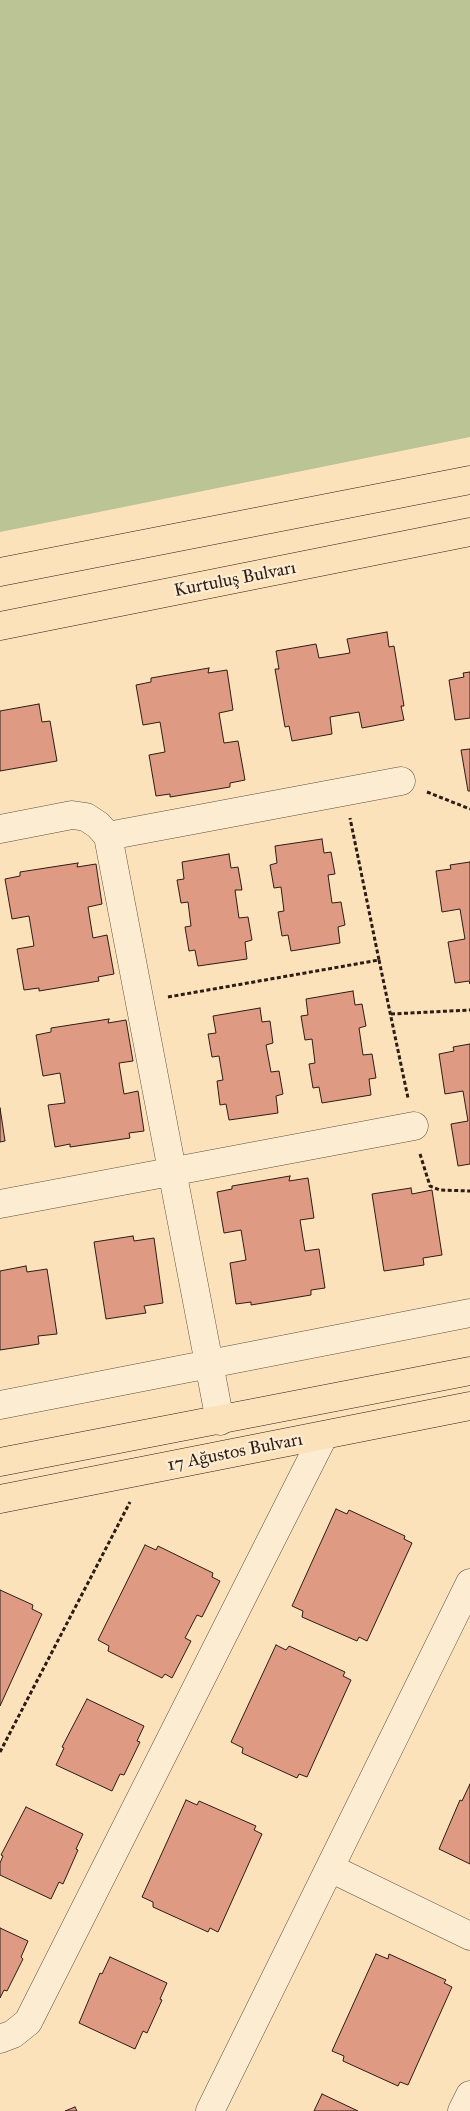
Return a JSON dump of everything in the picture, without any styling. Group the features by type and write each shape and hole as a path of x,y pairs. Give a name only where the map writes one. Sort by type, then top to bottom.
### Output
{"main road":[{"path":"0,572 470,480"},
{"name":"Kurtuluş Bulvarı","path":"0,626 470,532"},
{"name":"17 Ağustos Bulvarı","path":"0,1462 220,1421 470,1371"},
{"name":"17 Ağustos Bulvarı","path":"0,1499 470,1406"}],"street":[{"path":"108,836 401,781"},
{"path":"0,829 72,815 86,817 98,825 108,836 220,1421"},
{"path":"0,1204 414,1126"},
{"path":"0,1404 470,1313"},
{"path":"0,2040 13,2034 28,2022 323,1436"},
{"path":"210,2111 470,1583"},
{"path":"330,1868 470,1936"},
{"path":"462,2111 470,2095"}],"path":[{"path":"401,781 470,809"},
{"path":"345,791 422,1162 430,1186 440,1190 470,1190"},
{"path":"140,1002 379,960"},
{"path":"391,1014 470,1010"},
{"path":"0,1752 134,1493"}],"green space":[{"path":"0,0 470,0 470,437 0,532"}],"building":[{"path":"387,632 389,647 394,646 404,706 401,706 404,720 362,728 359,712 330,717 332,734 292,741 289,726 285,727 275,669 279,669 276,651 316,644 319,658 350,653 347,639"},
{"path":"209,668 208,673 227,670 233,710 219,713 224,743 238,741 245,780 230,783 230,787 170,797 170,794 156,796 149,755 165,752 160,722 143,725 136,685 151,682 151,678"},
{"path":"470,672 470,718 455,720 449,680 464,677 463,673"},
{"path":"39,704 42,722 50,721 57,761 0,771 0,711"},
{"path":"470,749 470,791 468,791 461,750"},
{"path":"322,839 324,853 331,852 335,874 328,875 332,903 341,902 345,925 338,927 340,943 291,951 288,935 282,936 278,912 284,911 281,887 274,888 270,865 277,863 275,846"},
{"path":"229,854 231,868 238,867 242,890 235,890 239,918 248,917 252,940 245,942 247,959 198,966 195,950 189,951 185,927 191,926 188,902 181,903 177,880 184,879 182,862"},
{"path":"470,862 470,984 469,981 455,983 448,942 465,939 460,909 442,912 436,871 451,869 450,865"},
{"path":"78,863 77,867 96,864 102,904 88,907 93,938 107,935 114,974 98,977 99,981 39,991 39,988 24,990 17,949 34,946 29,916 12,919 5,879 20,876 20,872"},
{"path":"353,991 355,1005 362,1004 366,1026 359,1028 363,1055 372,1054 376,1078 369,1079 371,1095 322,1103 319,1087 313,1088 309,1064 315,1063 312,1039 305,1040 301,1016 308,1015 306,999"},
{"path":"260,1008 262,1022 270,1021 273,1043 266,1045 271,1072 279,1071 283,1094 276,1096 278,1113 229,1120 226,1104 220,1105 217,1081 223,1080 219,1056 212,1057 208,1034 216,1033 213,1016"},
{"path":"109,1019 108,1023 126,1020 133,1061 119,1063 124,1094 138,1091 144,1131 129,1133 130,1138 70,1147 70,1144 55,1147 48,1105 65,1103 60,1073 43,1076 36,1035 51,1032 51,1028"},
{"path":"470,1044 470,1164 458,1166 451,1124 468,1121 463,1091 445,1094 439,1054 454,1051 453,1047"},
{"path":"0,1108 5,1141 0,1142"},
{"path":"290,1176 289,1181 308,1178 314,1218 300,1220 305,1251 319,1249 325,1288 311,1290 311,1295 251,1305 251,1302 236,1304 230,1263 246,1260 241,1230 224,1233 217,1192 232,1189 232,1186"},
{"path":"411,1188 412,1194 432,1190 442,1255 423,1258 424,1265 384,1271 372,1194"},
{"path":"133,1236 134,1241 154,1238 163,1303 144,1306 146,1313 106,1319 94,1242"},
{"path":"26,1266 27,1272 47,1269 57,1334 38,1336 39,1344 0,1350 0,1271"},
{"path":"336,1509 347,1514 349,1510 405,1536 404,1539 412,1543 367,1641 359,1637 357,1641 302,1617 303,1611 292,1606"},
{"path":"145,1545 156,1550 158,1546 213,1573 212,1577 220,1581 202,1617 197,1615 185,1638 191,1641 172,1678 165,1674 162,1678 108,1651 109,1646 98,1640"},
{"path":"0,1590 33,1605 32,1609 42,1614 0,1706"},
{"path":"276,1645 286,1650 289,1646 345,1672 343,1676 351,1680 307,1777 299,1774 297,1778 242,1753 243,1748 231,1742"},
{"path":"87,1699 144,1726 137,1741 140,1742 124,1775 120,1774 112,1791 56,1765 64,1748 62,1747"},
{"path":"470,1784 470,1864 439,1849 460,1800 462,1801"},
{"path":"186,1800 197,1805 199,1801 256,1826 254,1830 262,1834 218,1932 210,1928 208,1932 153,1907 153,1902 142,1897"},
{"path":"26,1807 83,1834 63,1884 59,1882 51,1899 0,1875 0,1863 3,1856 1,1855"},
{"path":"0,1928 28,1941 21,1957 23,1959 7,1991 4,1990 0,1998"},
{"path":"376,1954 388,1959 389,1954 446,1980 444,1983 452,1987 408,2085 400,2082 398,2086 343,2061 344,2056 332,2051"},
{"path":"110,1957 167,1983 160,1999 162,2000 147,2033 143,2031 135,2049 79,2023 100,1973 102,1974"},
{"path":"322,2094 358,2111 314,2111"},
{"path":"75,2107 77,2111 65,2111"}]}
